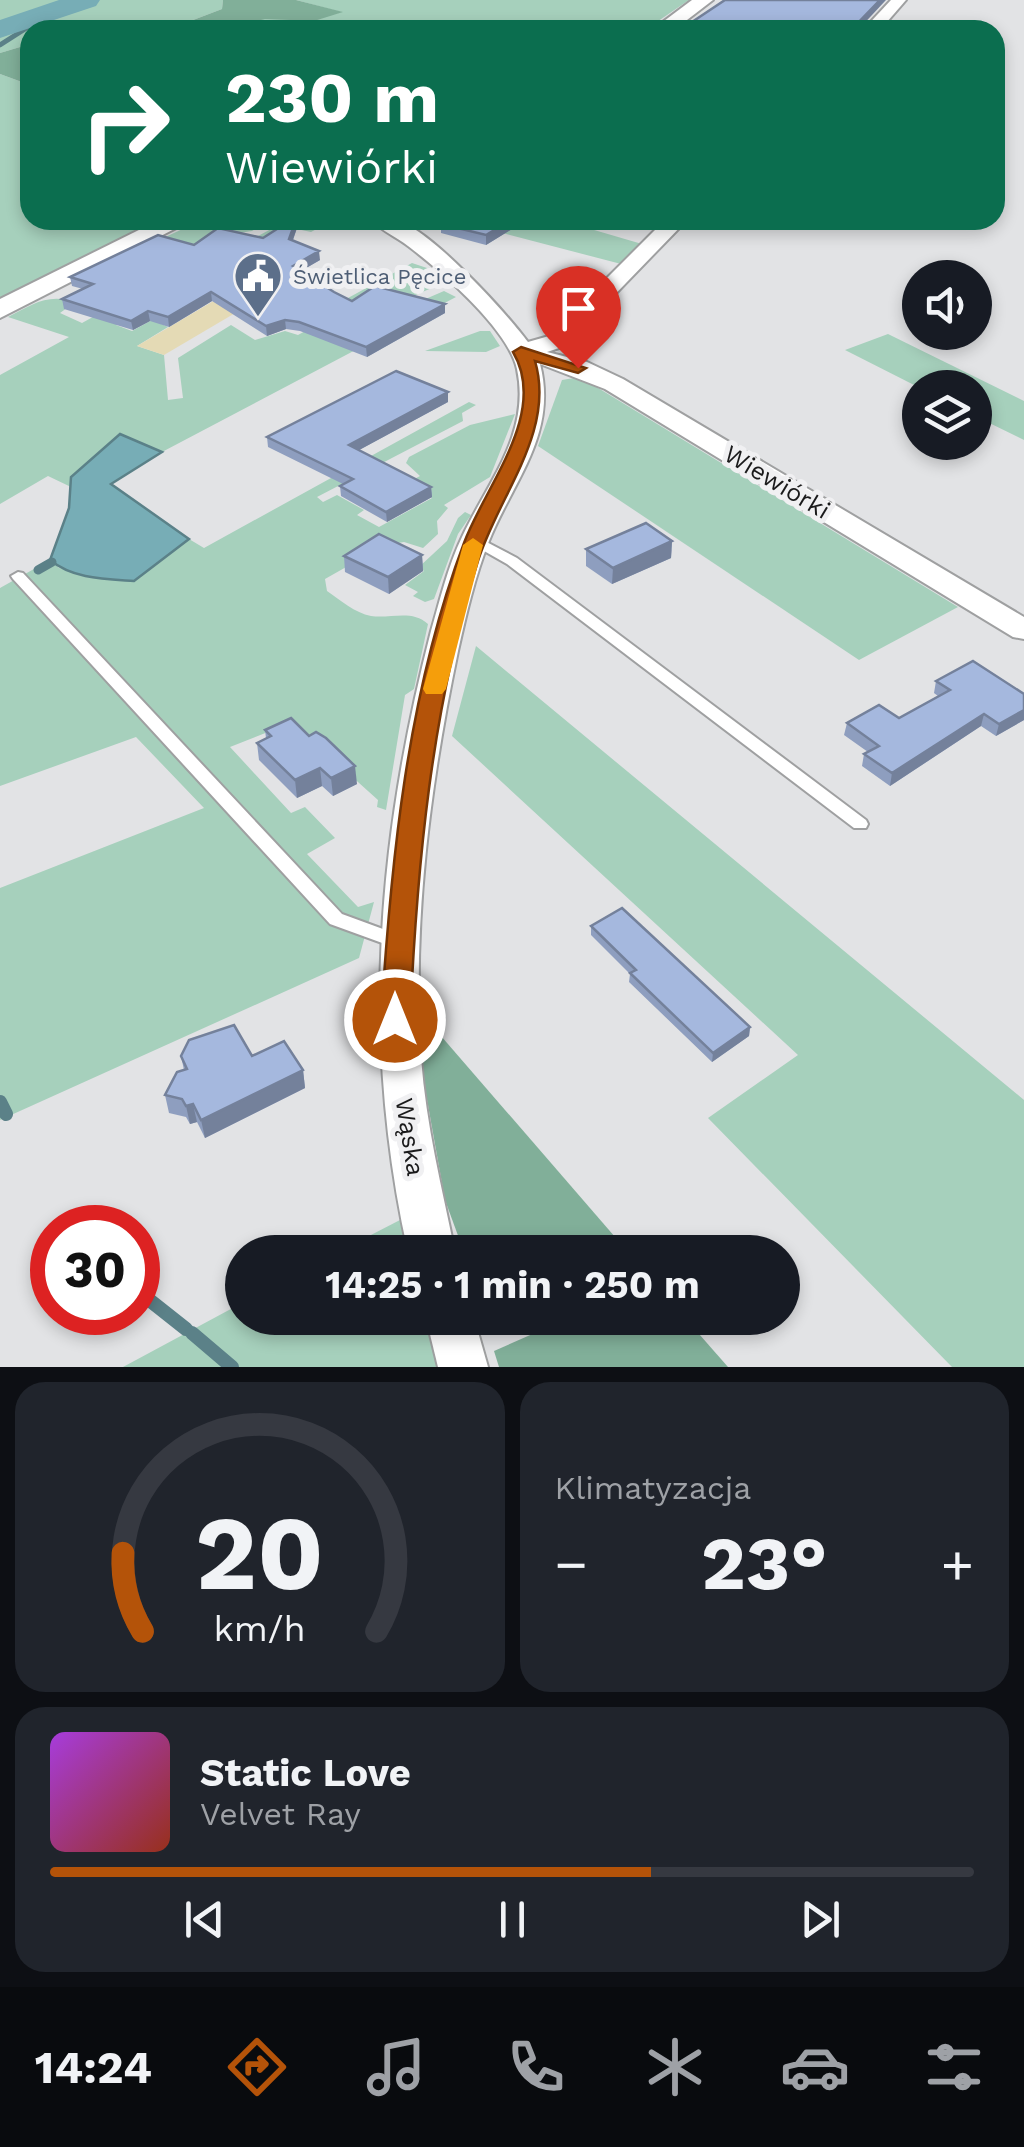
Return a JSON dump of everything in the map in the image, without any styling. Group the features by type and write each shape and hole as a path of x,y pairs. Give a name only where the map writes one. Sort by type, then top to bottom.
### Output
{"street":[{"path":"676,20 704,0"},
{"path":"880,20 898,0"},
{"path":"0,310 159,230"},
{"path":"403,230 448,268 521,352 557,341 667,230"},
{"name":"Wąska","path":"429,1235 399,1066 396,941 411,812 438,670 475,540 504,484 533,404 528,363 521,352"},
{"name":"Wiewiórki","path":"521,352 578,368 614,384 1024,630"},
{"path":"455,1335 463,1367"}],"lane":[{"path":"475,540 512,561 860,824"},
{"path":"18,576 336,918 396,941"}],"green space":[{"path":"0,0 223,0 222,9 193,20 20,20 20,47 0,53"},
{"path":"223,0 296,0 343,12 317,20 193,20 222,9"},
{"path":"296,0 689,0 660,20 250,20 311,18 341,12"},
{"path":"20,47 20,81 0,74 0,53"},
{"path":"0,74 20,81 20,230 145,230 0,303"},
{"path":"180,230 254,230 226,235 258,236 269,230 288,230 116,325 132,331 152,320 168,327 137,346 164,355 168,400 183,398 178,358 231,325 255,340 285,331 298,335 356,303 348,298 412,263 427,268 441,284 406,299 386,316 444,291 456,297 162,452 119,434 71,487 48,476 0,504 0,375 69,337 8,317 56,299 75,302 60,313 82,323 120,302 133,252"},
{"path":"490,230 594,230 642,244 625,265"},
{"path":"490,331 500,346 486,352 425,351"},
{"path":"888,334 902,341 902,350 920,350 961,370 902,370 902,379 845,350"},
{"path":"580,377 958,607 859,660 538,446 562,380"},
{"path":"992,385 1024,401 1024,440 992,424"},
{"path":"469,402 476,405 462,413 463,421 317,497 323,502 337,495 364,510 357,515 379,527 432,498 407,483 420,476 406,463 409,457 470,425 515,414 490,477 444,505 448,508 437,521 438,534 423,548 404,542 385,545 325,579 327,591 359,612 415,617 428,624 414,689 405,695 386,810 377,807 378,800 319,747 278,728 230,747 291,813 305,807 335,838 307,854 358,907 374,902 359,958 0,1120 0,888 204,808 136,737 0,786 0,588 50,560 59,568 134,581 189,539 204,548"},
{"path":"465,512 471,515 458,534 434,599 425,602 413,596 418,592 405,585 424,571 419,567 447,541"},
{"path":"476,646 1024,1100 1024,1367 952,1367 708,1118 798,1055 452,736"},
{"path":"409,999 613,1235 458,1235 445,1200"},
{"path":"400,1220 404,1235 371,1235"},
{"path":"225,1312 225,1335 429,1335 437,1367 123,1367"},
{"path":"530,1335 700,1335 728,1367 499,1367 494,1351"}],"sand":[{"path":"239,286 259,299 164,355 137,346"}],"water":[{"path":"120,434 162,452 111,484 189,539 134,581 79,574 50,560 69,508 71,477"}],"building":[{"path":"725,0 880,0 861,20 695,20"},
{"path":"215,230 263,238 275,230 292,230 289,239 319,251 293,266 352,301 375,286 445,304 366,347 299,322 285,320 266,326 211,292 168,317 148,311 131,321 62,299 93,284 70,277 158,235 194,245"},
{"path":"466,230 494,230 486,235"},
{"path":"396,371 448,392 349,445 431,487 386,512 340,486 353,479 267,437"},
{"path":"646,523 672,541 613,568 586,549"},
{"path":"379,534 422,555 388,577 344,556"},
{"path":"973,661 1024,694 1024,710 999,724 984,714 892,773 864,754 879,746 847,723 879,705 899,718 950,690 936,681"},
{"path":"291,718 309,736 316,732 326,738 355,766 331,778 320,768 295,780 257,743 271,736 265,730"},
{"path":"622,908 750,1027 713,1053 630,973 636,970 591,926"},
{"path":"234,1025 252,1056 284,1041 303,1070 201,1120 193,1104 186,1106 182,1099 165,1095 177,1072 187,1069 181,1056 189,1040"}],"waterway":[{"path":"27,20 86,0"},
{"path":"39,20 50,13"},
{"path":"0,29 20,22"},
{"path":"0,45 20,32"},
{"path":"38,570 52,562"},
{"path":"0,1102 6,1114"},
{"path":"160,1308 186,1329"},
{"path":"192,1333 232,1367"}],"slow traffic":[{"path":"434,689 473,545"}],"place":[{"name":"Świetlica Pęcice","path":"258,318"}],"route":[{"path":"395,1020 396,941 411,812 455,600 475,540 504,484 533,404 528,363 521,352 578,368"}]}
